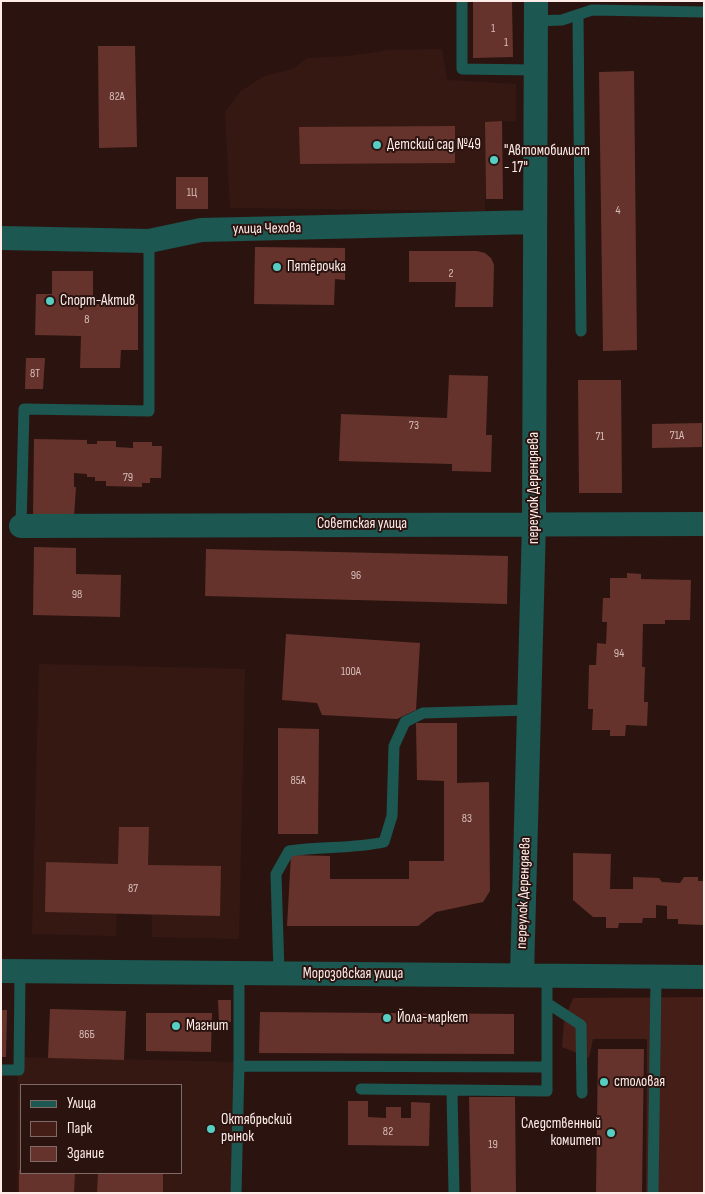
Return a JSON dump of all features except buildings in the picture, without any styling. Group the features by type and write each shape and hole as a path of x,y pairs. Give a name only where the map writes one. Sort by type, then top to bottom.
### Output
{"street":[{"name":"переулок Дерендяева","path":"522,975 534,523 536,11"},
{"name":"улица Чехова","path":"1,238 149,241 201,230 534,222"},
{"name":"Советская улица","path":"21,526 704,524"},
{"name":"Морозовская улица","path":"11,971 704,977"}],"lane":[{"path":"462,1 462,69 535,70"},
{"path":"536,11 562,20 592,10 704,12"},
{"path":"578,15 581,331"},
{"path":"21,526 24,410 149,411 149,241"},
{"path":"279,973 276,874 289,851 367,846 384,842 392,816 394,746 405,722 423,713 529,710"},
{"path":"1,1070 19,1070 11,971"},
{"path":"236,1193 239,973"},
{"path":"361,1089 547,1091 547,975"},
{"path":"653,1193 656,976"},
{"path":"547,1003 581,1025 582,1093"},
{"path":"239,1066 547,1067"},
{"path":"452,1090 454,1193"}],"shaded area":[{"path":"442,49 447,80 516,84 516,121 485,122 485,211 230,208 225,112 241,91 264,76 293,69 307,58 349,56 390,50"},
{"path":"39,664 245,669 239,939 152,937 152,915 117,914 116,936 32,934"},
{"name":"Октябрьский рынок","path":"18,1057 242,1062 240,1193 17,1193"}],"green space":[{"path":"704,997 704,1193 646,1193 647,1039 593,1039 589,1058 562,1047 564,1021 573,998"}],"place":[{"name":"Детский сад №49","path":"377,145"},
{"name":"\"Автомобилист - 17\"","path":"494,160"},
{"name":"Пятёрочка","path":"277,267"},
{"name":"Спорт-Актив","path":"50,301"},
{"name":"Йола-маркет","path":"387,1018"},
{"name":"Магнит","path":"176,1026"},
{"name":"столовая","path":"604,1082"},
{"name":"Октябрьский рынок","path":"211,1129"},
{"name":"Следственный комитет","path":"611,1133"}]}
